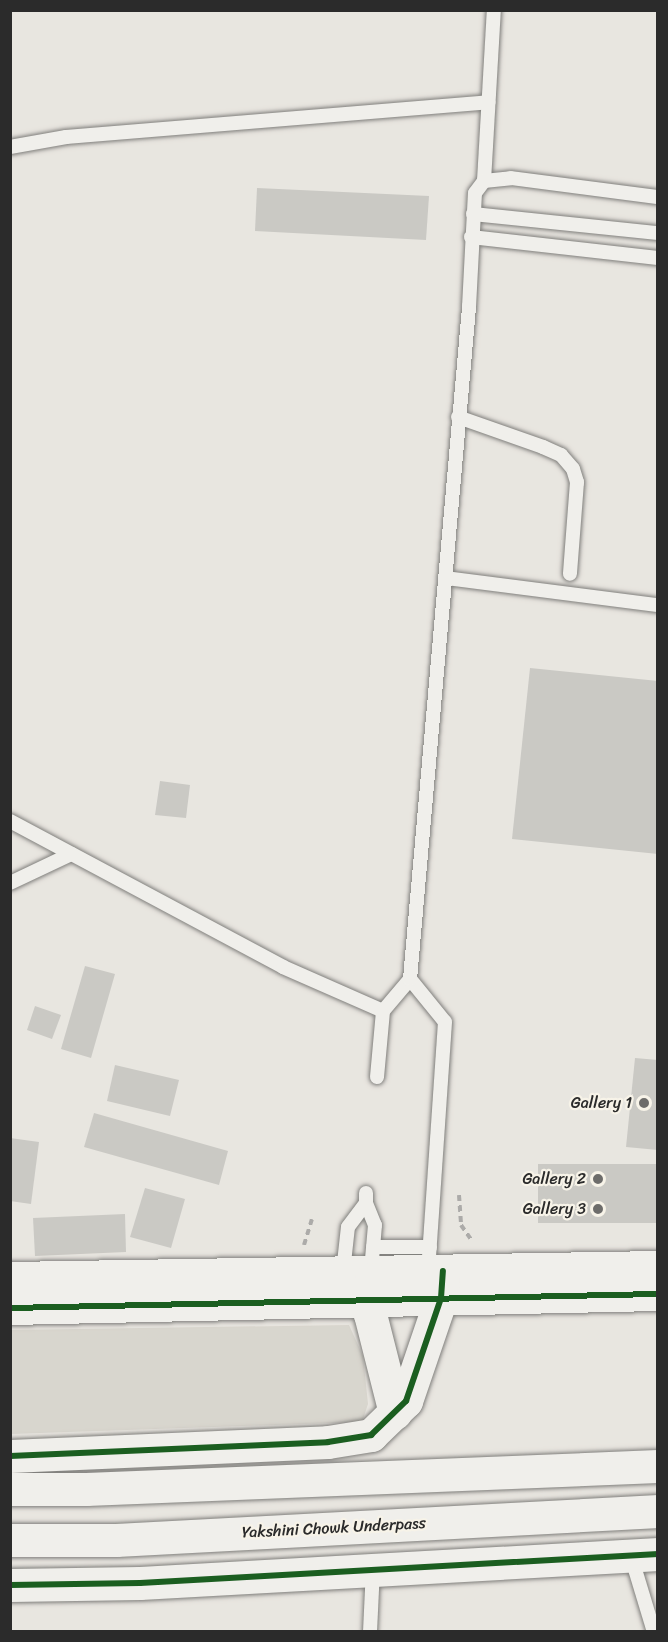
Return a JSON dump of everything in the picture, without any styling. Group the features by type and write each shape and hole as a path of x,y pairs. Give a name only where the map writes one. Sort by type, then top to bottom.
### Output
{"street":[{"path":"10,1278 360,1279 657,1267"},
{"path":"434,1277 657,1294"},
{"path":"10,1456 327,1442 371,1435 406,1401 434,1277"},
{"path":"10,1308 360,1279"},
{"path":"360,1279 394,1413"},
{"path":"10,1489 86,1489 657,1466"},
{"name":"Yakshini Chowk Underpass","path":"10,1540 116,1540 657,1511"},
{"path":"10,1585 140,1583 644,1555"}],"lane":[{"path":"377,1077 383,1011 410,979 469,307 475,193 484,182 495,10"},
{"path":"10,147 66,137 489,102"},
{"path":"484,182 511,178 657,197"},
{"path":"474,214 657,232"},
{"path":"471,237 657,258"},
{"path":"459,417 561,455 573,469 577,482 570,574"},
{"path":"446,578 657,605"},
{"path":"10,821 283,967 383,1011"},
{"path":"10,883 71,854"},
{"path":"360,1279 434,1277 445,1022 410,979"},
{"path":"366,1198 375,1225 360,1279 348,1227 366,1198"},
{"path":"644,1555 654,1632"},
{"path":"370,1632 373,1569"}],"shaded area":[{"path":"349,1325 363,1356 368,1404 362,1422 11,1434 10,1330"}],"building":[{"path":"257,188 429,196 426,240 255,231"},
{"path":"530,668 658,681 658,854 512,839"},
{"path":"160,781 190,785 186,818 155,815"},
{"path":"85,966 115,974 91,1058 61,1049"},
{"path":"35,1006 61,1015 52,1039 27,1030"},
{"name":"Gallery 1","path":"635,1058 658,1060 658,1150 626,1147"},
{"path":"115,1065 179,1080 170,1116 107,1101"},
{"path":"94,1113 228,1151 219,1185 84,1147"},
{"path":"10,1138 39,1142 31,1204 10,1201"},
{"path":"538,1164 658,1164 658,1223 538,1223"},
{"path":"145,1188 185,1199 171,1248 130,1237"},
{"path":"125,1214 126,1252 35,1256 33,1218"}],"cycle path":[{"path":"10,1456 328,1442 371,1435 406,1401 441,1298 443,1271"},
{"path":"10,1308 658,1294"},
{"path":"10,1585 140,1583 658,1554"}],"place":[{"name":"Gallery 1","path":"644,1103"},
{"name":"Gallery 2","path":"598,1179"},
{"name":"Gallery 3","path":"598,1209"}]}
